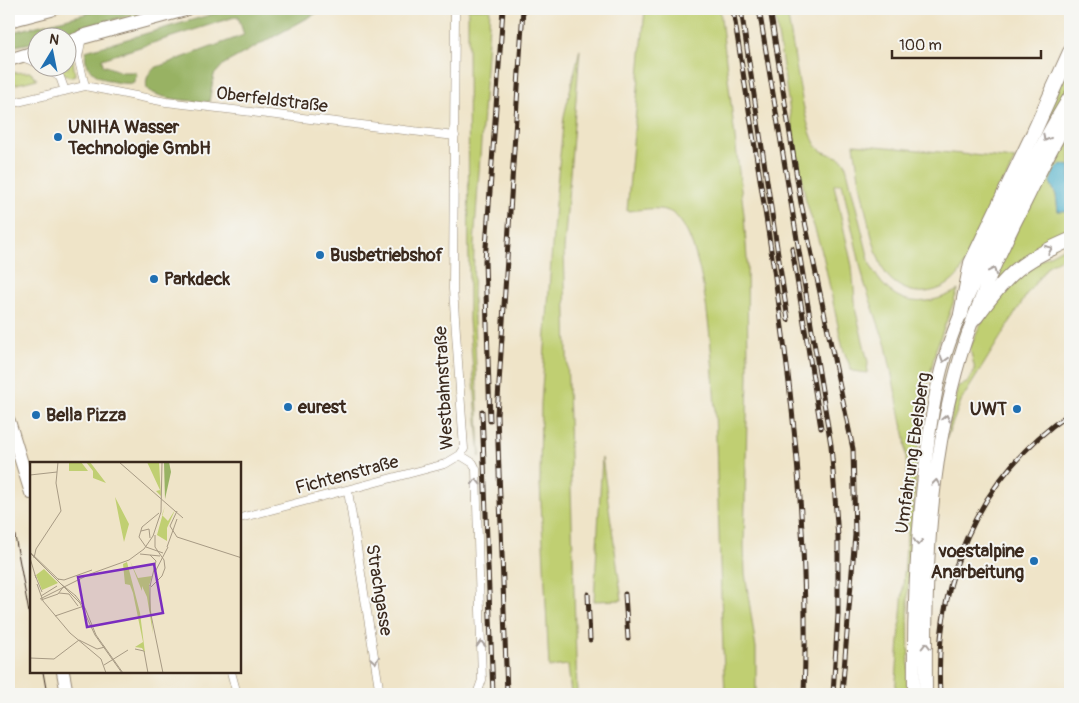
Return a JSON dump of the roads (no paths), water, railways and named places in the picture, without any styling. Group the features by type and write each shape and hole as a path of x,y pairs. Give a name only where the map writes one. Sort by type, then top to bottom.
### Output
{"highway":[{"path":"9,20 52,9"},
{"path":"82,37 185,9"},
{"path":"961,314 971,263 1070,52"},
{"path":"976,316 1002,283 1018,267 1038,254 1070,240"}],"main road":[{"path":"78,38 82,37"},
{"path":"15,58 28,54"},
{"name":"Umfahrung Ebelsberg","path":"914,694 915,579 922,489 938,385 951,337 1005,216 1034,158 1070,96"},
{"name":"Umfahrung Ebelsberg","path":"926,694 927,578 938,462 956,374 985,288 1015,222 1070,118"},
{"path":"9,421 30,490"},
{"path":"63,673 67,694"}],"street":[{"name":"Westbahnstraße","path":"455,9 453,289 464,442 460,455 473,463 476,469 482,680 478,693"},
{"path":"82,37 78,57 86,86"},
{"path":"15,58 28,61"},
{"path":"60,78 65,91"},
{"name":"Oberfeldstraße","path":"9,104 86,86 166,102 455,136"},
{"name":"Fichtenstraße","path":"241,518 445,464 460,455"},
{"name":"Strachgasse","path":"348,490 380,694"},
{"path":"231,673 237,694"}],"water":[{"path":"1061,164 1070,166 1070,218 1066,211 1058,211 1056,195 1050,182 1054,171"}],"tram line":[{"path":"9,486 15,509"},
{"path":"9,503 30,618"},
{"path":"43,673 47,694"}],"railway":[{"path":"490,421 485,261 503,9"},
{"path":"507,694 497,415 523,9"},
{"path":"733,9 773,265 795,436 802,522 805,608 804,694"},
{"path":"741,9 788,320"},
{"path":"759,9 831,445 838,537 838,615 833,694"},
{"path":"770,9 801,203 853,449 855,535 842,694"},
{"path":"792,248 821,428"},
{"path":"482,411 493,694"},
{"path":"940,694 940,653 945,612 954,573 968,536 986,501 1009,469 1037,439 1070,413"},
{"path":"588,594 590,640"},
{"path":"625,594 628,639"}],"place":[{"name":"UNIHA Wasser Technologie GmbH","path":"58,137"},
{"name":"Busbetriebshof","path":"320,255"},
{"name":"Parkdeck","path":"154,279"},
{"name":"eurest","path":"288,407"},
{"name":"UWT","path":"1017,409"},
{"name":"Bella Pizza","path":"36,415"},
{"name":"voestalpine Anarbeitung","path":"1034,561"}]}
